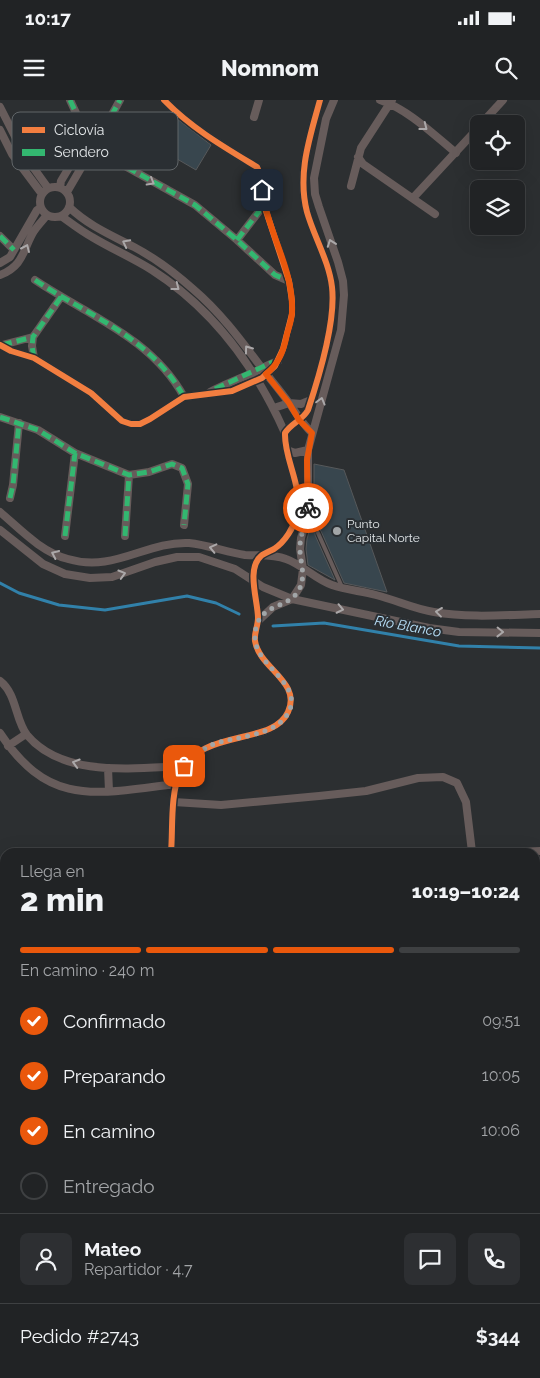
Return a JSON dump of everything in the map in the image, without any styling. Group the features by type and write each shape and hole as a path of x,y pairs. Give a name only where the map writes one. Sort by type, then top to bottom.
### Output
{"street":[{"path":"70,100 76,112"},
{"path":"113,112 120,100"},
{"path":"164,100 176,112"},
{"path":"254,117 259,100"},
{"path":"285,433 290,426 306,414 332,310 330,278 307,212 303,178 304,159 320,100"},
{"path":"258,621 273,607 292,599 301,585 303,569 300,544 308,514 308,450 341,330 343,312 342,281 338,262 318,207 314,178 326,119 334,100"},
{"path":"380,100 391,102 456,153"},
{"path":"490,115 503,100"},
{"path":"350,186 361,148 391,102"},
{"path":"0,107 12,131"},
{"path":"1,345 11,351 34,358 91,393 122,421 131,424 140,424 184,397 207,394 236,379 266,374 278,361 292,314 289,281 264,205 260,174 257,168 215,142 178,113"},
{"path":"0,130 12,154"},
{"path":"413,198 470,137"},
{"path":"358,157 363,164 435,214"},
{"path":"24,170 42,194"},
{"path":"35,170 48,188"},
{"path":"60,187 61,181 68,170"},
{"path":"67,192 80,170"},
{"path":"132,170 195,206 237,240 275,275 289,281"},
{"path":"60,187 67,192 70,199 70,207 61,216 52,217 47,215 41,208 40,201 42,194 48,188 60,187"},
{"path":"237,240 264,205"},
{"path":"70,207 82,219 98,230 135,248 167,267 194,289 221,316 289,403 299,420 312,433"},
{"path":"0,264 10,257 37,210 41,208"},
{"path":"0,275 18,263 34,231 47,215"},
{"path":"61,216 92,238 153,270 182,292 205,313 238,350 274,408 285,433 297,491 297,515 291,529 284,540 261,556 254,568 253,582 257,601 258,621 255,636 260,654 286,684 290,692 291,702 287,715 271,728 215,744 201,750 184,766 176,784 172,848"},
{"path":"0,236 14,250"},
{"path":"35,280 120,330 154,357 175,380 184,397"},
{"path":"34,358 33,338 61,297"},
{"path":"1,345 33,338"},
{"path":"254,377 261,368 278,361"},
{"path":"274,408 289,403 301,404 311,400"},
{"path":"0,417 38,430 75,454 129,475 149,472 172,464 182,468 188,484 184,525"},
{"path":"10,498 19,423"},
{"path":"287,450 295,453 308,450"},
{"path":"65,536 75,454"},
{"path":"124,536 129,475"},
{"path":"0,512 49,552 78,562 107,562 123,559 168,544 183,543 214,547 244,554 279,556 296,563 322,580 342,588 376,595 435,612 458,614 540,614"},
{"path":"0,530 43,564 65,574 90,578 112,577 155,562 177,557 199,557 235,569 253,582 272,592 292,599 458,632 540,633"},
{"path":"0,681 7,686 26,734 41,747 61,759 82,765 124,769 184,766"},
{"path":"0,733 22,763 37,775 55,785 75,792 109,791 176,784"},
{"path":"8,746 26,734"},
{"path":"108,768 109,791"},
{"path":"174,802 203,805 241,803 366,791 418,778 443,777 457,783 466,802 472,848"}],"lane":[{"path":"318,533 342,588"}],"building":[{"path":"178,120 211,145 196,170 178,160"},
{"name":"Punto Capital Norte","path":"314,464 344,470 387,592 344,583 319,529 315,530 315,535 335,580 308,565 307,539 314,514"}],"waterway":[{"name":"Río Blanco","path":"0,583 19,593 59,605 105,610 187,596 216,603 239,614"},
{"name":"Río Blanco","path":"273,626 324,623 459,646 540,648"}],"marked path":[{"path":"70,100 76,112"},
{"path":"113,112 120,100"},
{"path":"132,170 195,205 275,275 289,281"},
{"path":"237,240 264,205"},
{"path":"0,236 14,250"},
{"path":"35,280 137,343 171,376 184,397"},
{"path":"34,358 33,337 61,297"},
{"path":"2,345 33,337"},
{"path":"215,389 273,362"},
{"path":"0,417 38,430 75,453 129,475 149,472 172,464 182,468 188,484 184,525"},
{"path":"10,498 19,423"},
{"path":"65,536 75,453"},
{"path":"125,536 129,475"}],"cycle path":[{"path":"164,100 177,112"},
{"path":"171,848 172,812 175,791 180,773 190,759 204,749 219,743 268,730 280,723 288,712 291,701 285,683 258,651 255,641 258,611 253,577 257,562 262,555 274,549 282,542 294,524 297,515 298,493 287,453 285,433 308,410 329,332 333,301 332,287 325,258 307,212 303,183 306,155 320,100"},
{"path":"0,345 11,351 34,358 91,393 122,421 131,424 140,424 150,419 184,397 232,391 262,378 275,366 283,349 292,314 292,301 289,281 264,205 260,174 257,167 220,144 178,113"}],"way so far":[{"path":"184,766 201,750 215,744 264,731 280,722 287,715 291,702 290,692 286,684 260,654 255,636 258,621 265,613 282,602 292,599 301,585 303,569 300,544 308,508"}],"place":[{"name":"Punto Capital Norte","path":"337,531"}],"route":[{"path":"262,190 264,205 289,281 292,302 292,314 283,350 278,361 266,374 289,403 299,420 312,433 307,460 308,508"}]}
